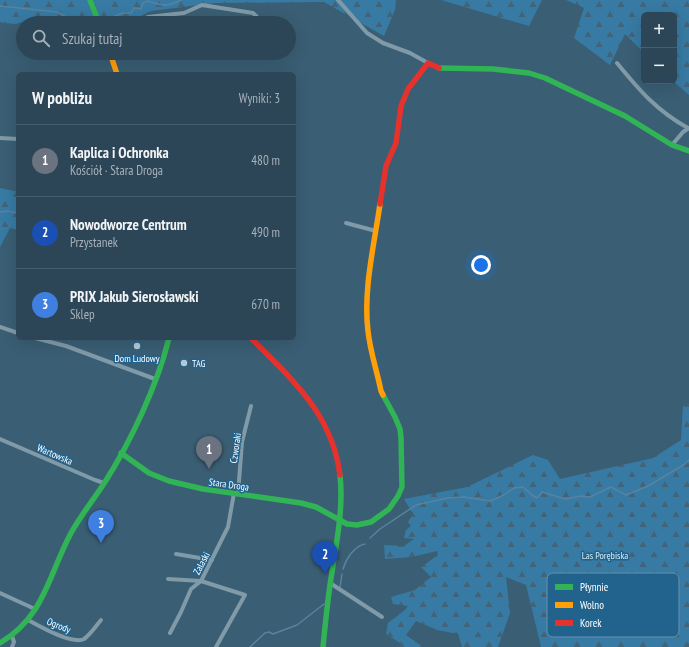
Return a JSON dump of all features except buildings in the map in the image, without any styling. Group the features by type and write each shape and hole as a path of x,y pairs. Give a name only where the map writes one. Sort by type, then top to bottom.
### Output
{"street":[{"path":"90,0 96,16"},
{"path":"338,0 367,33 383,43 410,53 439,68 493,69 529,73 545,78 624,116 672,145 689,151"},
{"path":"157,16 184,13 202,5 253,13 256,16"},
{"path":"112,60 116,72"},
{"path":"338,521 357,525 371,522 392,505 402,487 402,444 400,429 381,391 368,332 367,313 369,277 386,166 396,143 401,106 408,89 428,63"},
{"path":"617,63 638,88 661,111 689,128 672,145"},
{"path":"0,138 16,139"},
{"path":"346,224 376,231"},
{"path":"0,327 16,332"},
{"path":"43,340 66,346 155,379"},
{"path":"0,642 20,630 35,609 49,583 70,535 104,483 134,428 165,354 168,340"},
{"path":"253,340 303,393 325,424 336,453 340,475 341,493 323,647"},
{"name":"Czworaki","path":"236,494 242,442 252,406"},
{"name":"Wartowska","path":"0,439 104,483"},
{"name":"Stara Droga","path":"121,454 159,478 203,489 301,503 316,507 338,521"},
{"name":"Zalaski","path":"170,633 191,588 201,581 228,527 236,494"},
{"path":"176,554 212,560"},
{"path":"168,579 201,581 246,594 216,647"},
{"path":"330,583 382,617"},
{"path":"0,593 35,609"},
{"name":"Ogrody","path":"28,620 56,634 77,640 85,638 101,620"},
{"path":"12,636 14,642 12,647"}],"green space":[{"path":"0,0 396,0 395,10 384,36 324,2 215,3 151,11 141,16 16,16 16,24 0,22"},
{"path":"441,0 542,0 529,26"},
{"path":"566,0 689,0 689,95 676,84 677,12 641,12 641,50 625,34 610,65 574,38 584,8"},
{"path":"0,188 16,192 16,230 10,228 0,247"},
{"name":"Las Porębiska","path":"689,404 689,647 541,647 526,585 506,577 510,613 498,647 462,647 458,634 437,630 416,621 406,635 423,647 399,647 400,643 386,634 388,623 408,606 393,604 391,597 415,590 431,577 421,567 438,555 437,551 412,557 385,559 384,545 404,546 414,539 404,538 406,530 411,526 408,522 413,514 404,499 467,487 533,455 548,460 560,479 653,458 681,440 683,406"}],"waterway":[{"path":"115,16 122,13 131,13 134,8 141,9 143,3 148,1 164,5 172,4 181,0"},
{"path":"0,6 57,12 64,16"},
{"path":"0,212 7,211 16,213"},
{"path":"370,538 380,529 416,505 448,498 464,497 490,501 504,495 514,488 523,487 537,498 542,492 565,499 581,496 590,497 611,487 626,495 648,486 685,464 689,460"},
{"path":"343,569 346,561 354,550 365,544"},
{"path":"340,587 342,574"},
{"path":"250,647 265,633 269,632 273,634 297,625 324,604"}],"traffic: fast":[{"path":"90,0 96,16"},
{"path":"439,68 493,69 529,73 545,78 625,116 672,145 689,151"},
{"path":"0,643 15,632 27,620 44,594 71,533 115,466 134,431 158,375 168,340"},
{"path":"121,453 149,473 169,481 203,489 301,503 316,507 347,524 357,525 371,522 389,509 402,487 400,429 383,395"},
{"path":"323,647 340,516 340,475"}],"traffic: slow":[{"path":"112,60 116,72"},
{"path":"380,204 368,284 367,315 370,346 383,395"}],"traffic: jam":[{"path":"380,204 386,166 396,143 401,106 408,89 428,63 439,68"},
{"path":"253,340 295,383 319,415 336,453 340,475"}],"place":[{"name":"Dom Ludowy","path":"137,346"},
{"name":"TAG","path":"184,363"},
{"name":"Kaplica i Ochronka","path":"209,469"},
{"name":"PRIX Jakub Sierosławski","path":"101,543"},
{"name":"Nowodworze Centrum","path":"325,574"}]}
